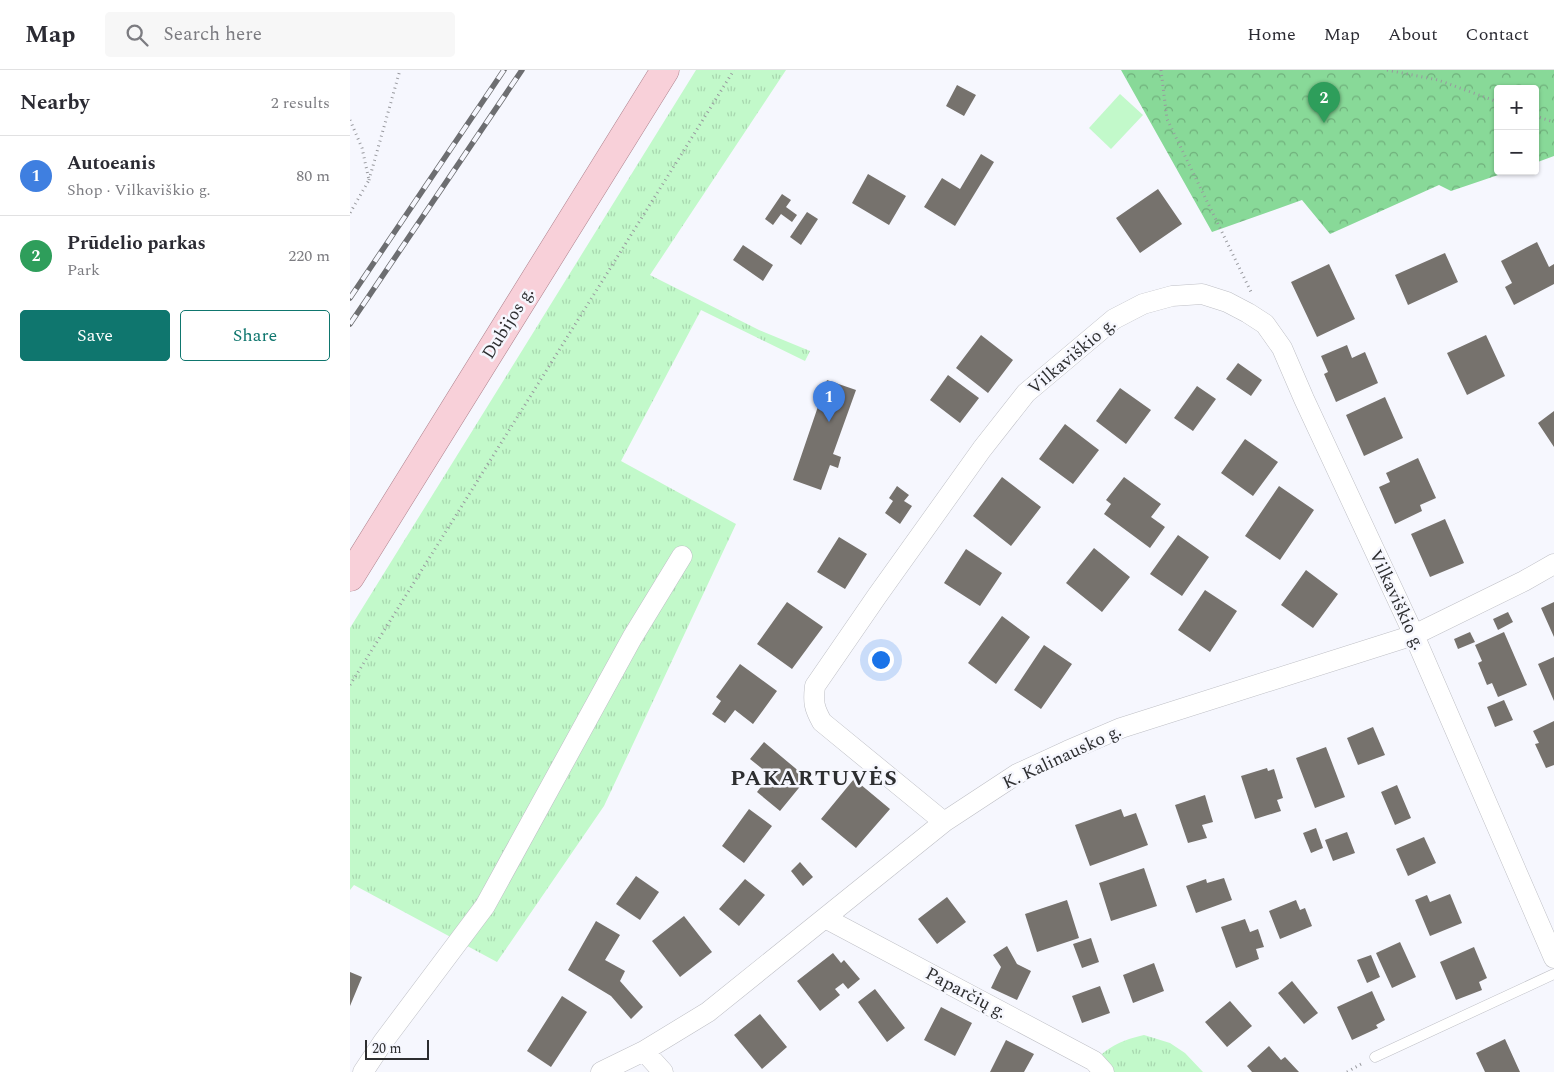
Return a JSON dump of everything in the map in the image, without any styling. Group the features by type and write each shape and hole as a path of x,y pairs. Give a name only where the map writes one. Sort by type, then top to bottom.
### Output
{"main road":[{"name":"Dubijos g.","path":"350,577 665,70"}],"street":[{"name":"Vilkaviškio g.","path":"944,822 822,722 815,710 815,686 976,456 1026,393 1114,319 1143,304 1172,296 1202,294 1227,302 1265,324 1282,348 1414,635 1554,958"},
{"path":"363,1072 383,1042 485,906 632,638 682,556"},
{"name":"K. Kalinausko g.","path":"600,1072 644,1051 708,1012 944,822 1017,774 1121,728 1414,635 1524,581 1554,564"},
{"name":"Paparčių g.","path":"825,918 1094,1061 1104,1072"},
{"path":"644,1051 663,1072"}],"lane":[{"path":"1375,1057 1554,974"}],"path":[{"path":"350,213 369,180 400,70"},
{"path":"350,685 734,70"},
{"path":"1161,70 1168,119 1244,274 1265,324"},
{"path":"1387,70 1438,80 1494,101"},
{"path":"1539,117 1554,122"},
{"path":"350,120 362,148 369,180"}],"green space":[{"path":"696,70 786,70 650,275 759,330 810,351 805,361 701,310 621,461 736,524 604,806 497,962 354,885 350,890 350,628"},
{"path":"1121,70 1554,70 1554,156 1539,162 1539,85 1494,85 1494,175 1498,175 1451,191 1439,185 1330,234 1302,200 1212,232"},
{"path":"1120,94 1143,115 1111,149 1089,128"},
{"path":"1144,1035 1170,1043 1185,1053 1203,1072 1104,1072 1094,1061 1105,1051 1117,1044"}],"building":[{"path":"957,85 976,95 964,116 946,106"},
{"path":"981,154 994,162 955,226 924,207 942,178 960,189"},
{"path":"868,174 906,196 889,225 852,203"},
{"path":"1158,189 1182,224 1140,253 1116,218"},
{"path":"782,194 791,200 786,207 797,215 792,222 781,214 773,225 765,219"},
{"path":"807,212 818,219 801,245 790,237"},
{"path":"1537,242 1549,267 1554,264 1554,284 1514,305 1505,287 1512,283 1501,261"},
{"path":"743,245 773,265 763,281 733,260"},
{"path":"1445,253 1458,282 1408,305 1395,275"},
{"path":"1329,264 1355,319 1317,337 1291,282"},
{"path":"981,335 1013,360 988,393 956,368"},
{"path":"1486,335 1505,376 1467,395 1447,353"},
{"path":"1347,345 1352,358 1365,352 1378,383 1336,402 1324,374 1328,372 1321,356"},
{"path":"1238,363 1262,380 1251,396 1226,379"},
{"path":"948,375 979,398 960,423 930,400"},
{"path":"827,380 856,390 833,454 841,457 838,468 830,465 821,490 793,480"},
{"path":"1197,386 1216,399 1193,431 1174,418"},
{"path":"1120,388 1151,410 1126,444 1096,421"},
{"path":"1385,397 1403,438 1364,456 1346,415"},
{"path":"1554,411 1554,447 1538,423"},
{"path":"1065,424 1099,450 1073,484 1039,459"},
{"path":"1245,439 1278,462 1253,496 1221,473"},
{"path":"1418,458 1436,498 1420,505 1422,511 1395,524 1379,487 1390,482 1386,473"},
{"path":"1002,477 1041,507 1011,546 973,516"},
{"path":"1124,477 1161,504 1151,517 1165,527 1150,548 1104,514 1111,504 1106,500"},
{"path":"897,486 909,495 904,501 912,506 900,524 885,513 893,501 889,498"},
{"path":"1279,486 1314,510 1280,560 1245,536"},
{"path":"1445,519 1464,563 1430,577 1411,534"},
{"path":"1178,535 1209,557 1182,596 1150,574"},
{"path":"839,537 867,554 845,589 817,572"},
{"path":"1094,548 1130,577 1102,612 1066,583"},
{"path":"966,549 1002,573 980,606 944,583"},
{"path":"1306,570 1338,594 1313,628 1281,605"},
{"path":"1205,590 1237,611 1210,652 1178,630"},
{"path":"787,602 823,627 792,669 757,644"},
{"path":"1554,602 1554,637 1541,608"},
{"path":"1508,612 1513,622 1498,630 1493,619"},
{"path":"1002,616 1030,637 996,684 968,663"},
{"path":"1470,632 1475,642 1458,649 1454,639"},
{"path":"1504,632 1527,685 1498,697 1492,683 1487,685 1478,663 1482,661 1475,645"},
{"path":"1044,645 1072,664 1041,709 1014,690"},
{"path":"1554,657 1554,701 1538,664"},
{"path":"740,664 777,691 753,724 735,710 725,723 712,714 721,701 716,697"},
{"path":"1504,700 1513,720 1495,727 1487,707"},
{"path":"1554,721 1554,765 1546,768 1535,744 1539,743 1533,731"},
{"path":"1373,727 1385,755 1358,765 1347,738"},
{"path":"764,742 807,778 780,811 757,792 770,775 750,759"},
{"path":"1326,747 1345,797 1315,808 1296,758"},
{"path":"1267,768 1268,771 1274,769 1283,798 1277,800 1281,811 1255,819 1241,776"},
{"path":"854,779 890,809 856,848 821,819"},
{"path":"1397,785 1411,818 1395,825 1381,792"},
{"path":"1205,795 1213,822 1202,825 1207,838 1188,843 1175,805"},
{"path":"749,809 772,826 744,863 722,846"},
{"path":"1121,809 1124,817 1136,813 1148,845 1090,866 1075,825"},
{"path":"1316,828 1323,848 1311,853 1303,833"},
{"path":"1347,832 1355,853 1333,861 1325,840"},
{"path":"1424,837 1436,863 1408,876 1396,849"},
{"path":"800,862 813,877 803,886 791,871"},
{"path":"1144,868 1157,906 1111,921 1099,883"},
{"path":"636,876 659,892 640,920 616,904"},
{"path":"1224,878 1232,900 1196,913 1186,886 1206,879 1207,883"},
{"path":"745,879 765,895 739,926 719,909"},
{"path":"1450,894 1462,923 1430,936 1415,900 1427,895 1430,902"},
{"path":"947,897 966,922 937,944 918,919"},
{"path":"1067,900 1079,938 1037,952 1025,914"},
{"path":"1296,900 1300,910 1305,908 1312,926 1280,939 1269,911"},
{"path":"684,916 712,952 680,977 652,941"},
{"path":"1245,919 1250,932 1258,929 1264,947 1256,949 1259,959 1236,968 1221,927"},
{"path":"596,921 620,935 605,960 625,971 620,981 643,1007 631,1019 611,996 568,970"},
{"path":"1091,938 1099,962 1082,968 1073,944"},
{"path":"1400,942 1416,977 1392,988 1376,953"},
{"path":"1007,946 1017,964 1031,971 1017,1000 991,988 1001,967 993,955"},
{"path":"1474,947 1487,978 1479,982 1482,990 1456,1000 1440,962"},
{"path":"833,953 841,963 844,960 860,979 848,989 843,983 835,989 840,995 820,1011 797,981"},
{"path":"1371,955 1380,977 1367,983 1357,960"},
{"path":"1154,963 1164,991 1133,1003 1123,975"},
{"path":"350,972 362,977 350,1006"},
{"path":"1292,981 1318,1013 1304,1024 1278,993"},
{"path":"1100,986 1110,1013 1082,1023 1072,996"},
{"path":"875,989 905,1028 887,1042 858,1002"},
{"path":"1372,991 1385,1020 1376,1025 1378,1028 1352,1040 1337,1007"},
{"path":"562,996 587,1012 551,1067 527,1051"},
{"path":"1230,1001 1252,1026 1227,1047 1205,1022"},
{"path":"941,1007 972,1023 955,1056 924,1040"},
{"path":"760,1014 787,1047 762,1069 734,1035"},
{"path":"1505,1039 1520,1072 1485,1072 1476,1053"},
{"path":"1006,1040 1034,1054 1024,1072 990,1072"},
{"path":"1269,1046 1281,1060 1285,1057 1299,1072 1252,1072 1247,1066"}],"railway":[{"path":"350,298 504,70"},
{"path":"350,324 522,70"}],"place":[{"name":"Prūdelio parkas","path":"1324,123"},
{"name":"Autoeanis","path":"829,422"}],"district":[{"name":"PAKARTUVĖS","path":"814,778"}]}
